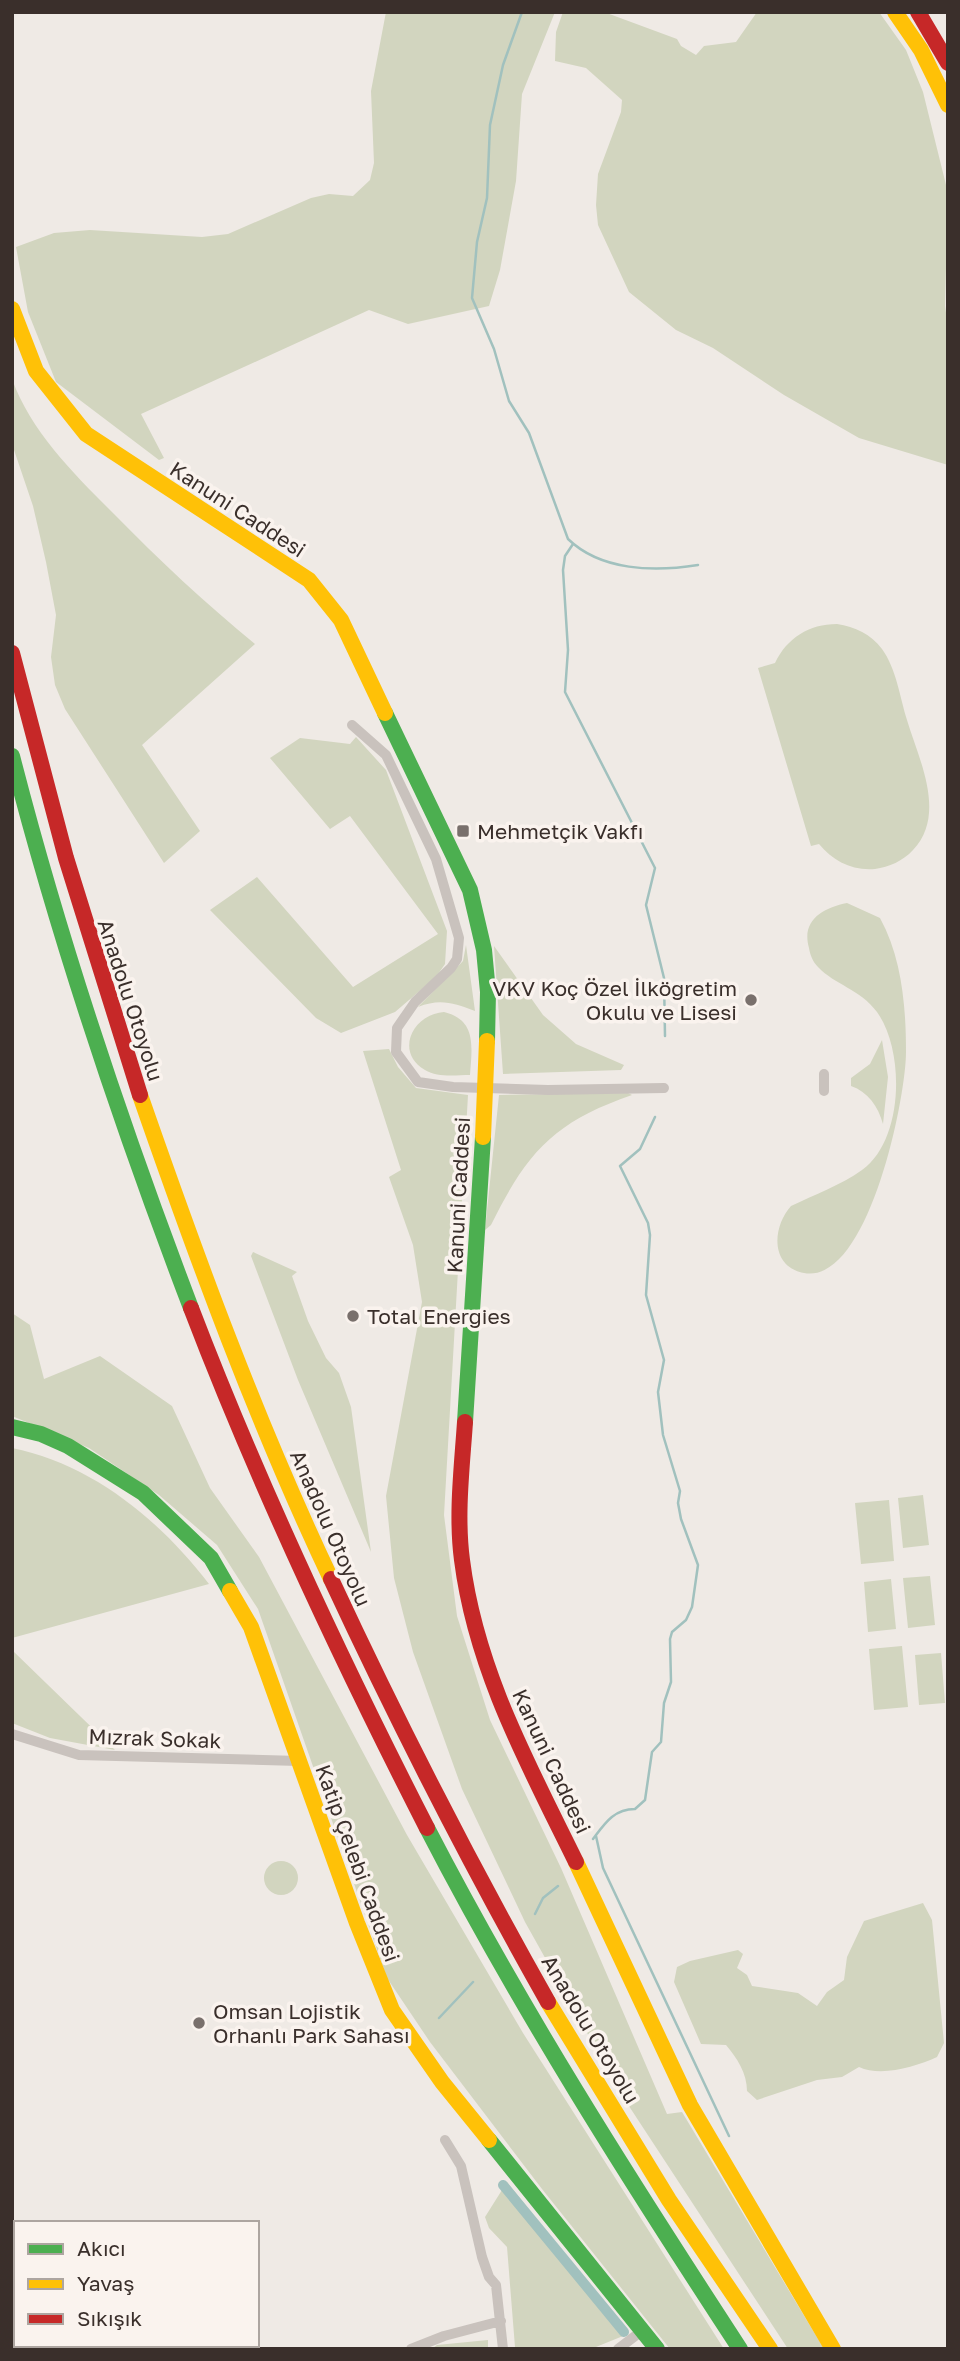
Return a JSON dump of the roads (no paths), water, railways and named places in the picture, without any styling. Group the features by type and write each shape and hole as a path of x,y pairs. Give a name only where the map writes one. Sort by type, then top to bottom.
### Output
{"main road":[{"path":"895,12 921,50 948,105"},
{"path":"918,12 948,63"},
{"name":"Kanuni Caddesi","path":"12,309 36,371 86,434 309,580 341,620 470,890 484,950 488,992 483,1137 460,1506 462,1559 485,1666 506,1719 622,1956 690,2105 833,2349"},
{"name":"Anadolu Otoyolu","path":"12,653 83,920 157,1146 234,1353 325,1569 413,1752 569,2038 706,2256 769,2349"},
{"path":"12,756 28,820 74,971 166,1248 233,1420 331,1637 444,1865 541,2038 622,2171 740,2349"},
{"name":"Katip Çelebi Caddesi","path":"12,1427 41,1434 68,1446 117,1475 180,1525 211,1558 251,1627 374,1971 392,2010 442,2082 657,2349"}],"street":[{"path":"352,725 386,755 436,859 459,938 457,959 452,968 402,1017 395,1042 402,1063 418,1082 453,1087 548,1090 664,1088"},
{"path":"824,1074 824,1091"},
{"name":"Mızrak Sokak","path":"12,1734 79,1755 299,1761"},
{"path":"445,2140 461,2166 482,2257 489,2277 496,2286 503,2349"},
{"path":"411,2349 444,2336 502,2321"},
{"path":"618,2349 643,2330"}],"waterway":[{"path":"522,12 503,65 490,125 487,198 477,242 472,298 494,349 509,401 529,433 568,539 596,558 629,567 698,565"},
{"path":"573,544 565,556 563,570 568,650 565,692 655,868 646,905 664,978 665,1036"},
{"path":"593,1839 616,1814 635,1809 645,1800 652,1752 661,1742 664,1703 671,1682 670,1639 672,1632 686,1620 692,1607 698,1565 681,1519 678,1503 680,1491 663,1435 658,1392 664,1360 646,1295 650,1235 648,1223 620,1166 640,1149 655,1117"},
{"path":"596,1836 603,1868 729,2136"},
{"path":"535,1914 543,1898 558,1886"},
{"path":"439,2018 473,1982"},
{"path":"503,2185 624,2332"}],"place":[{"name":"Mehmetçik Vakfı","path":"463,831"},
{"name":"VKV Koç Özel İlköğretim Okulu ve Lisesi","path":"751,1000"},
{"name":"Total Energies","path":"353,1316"},
{"name":"Omsan Lojistik Orhanlı Park Sahası","path":"199,2023"}]}
